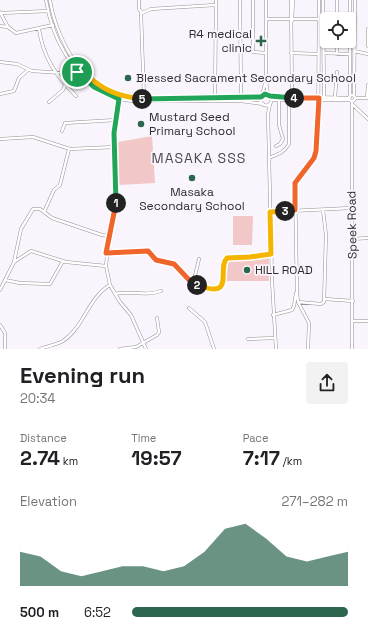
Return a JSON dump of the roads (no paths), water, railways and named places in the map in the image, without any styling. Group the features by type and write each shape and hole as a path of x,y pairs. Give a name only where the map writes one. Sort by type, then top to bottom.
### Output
{"street":[{"path":"46,0 62,41 81,70 100,87 119,98 215,99 264,105 270,104"},
{"path":"50,0 52,26 63,51 77,72 94,87 119,98 156,102 262,96 291,99"},
{"path":"139,0 141,13 144,99"},
{"path":"215,99 216,0"},
{"path":"240,0 241,97"},
{"path":"253,0 252,52 265,53"},
{"path":"266,0 265,53 266,82 271,100 268,114 273,315 276,349"},
{"path":"269,158 281,154 289,144 292,0"},
{"path":"308,349 310,335 309,323 298,302 297,292 295,183 314,158 316,151 319,99 319,0"},
{"path":"323,0 324,12"},
{"path":"337,0 337,12"},
{"name":"Speek Road","path":"349,12 350,0"},
{"path":"355,0 355,12"},
{"path":"141,13 151,10 216,5"},
{"path":"50,11 0,12 8,27 13,32 19,34 55,25"},
{"path":"266,19 318,19"},
{"path":"0,26 8,27"},
{"path":"39,29 42,45 54,72 76,96"},
{"path":"368,29 368,46"},
{"path":"324,48 324,99"},
{"path":"336,48 336,54"},
{"name":"Speek Road","path":"349,48 351,100 352,349"},
{"path":"271,100 351,100 354,97 354,50 368,54"},
{"path":"291,53 318,54"},
{"path":"324,53 349,54"},
{"path":"0,62 17,64 28,70 77,72 81,70"},
{"path":"0,94 14,91 20,77 28,70"},
{"path":"335,97 337,72"},
{"path":"266,82 262,96 268,114"},
{"path":"49,102 63,90 65,85"},
{"path":"351,100 354,97 368,98 368,85"},
{"path":"324,99 335,97 351,100 368,119"},
{"path":"119,98 114,133 116,205 106,253 106,266 110,285 131,315 146,349"},
{"path":"276,146 282,138 279,100"},
{"path":"62,131 65,123 116,120"},
{"path":"0,139 33,137 69,149 115,147"},
{"path":"44,212 54,190 60,186 69,149"},
{"path":"270,212 351,208"},
{"path":"0,290 14,262 21,229 30,212 38,209 52,218 109,236"},
{"path":"298,302 324,303 326,235 323,210"},
{"path":"352,239 368,238"},
{"path":"14,262 32,251 63,261 106,266"},
{"path":"106,253 148,251 156,260 174,264 196,284 209,289 220,287 223,282 224,262 227,258 271,254"},
{"path":"196,284 194,280 199,259"},
{"path":"5,280 20,283 50,284 63,261"},
{"path":"40,349 48,348 60,343 68,336 96,296 110,285"},
{"path":"115,294 126,292 153,294 161,291"},
{"path":"273,315 292,310 294,307 294,298 297,292"},
{"path":"325,299 353,301"},
{"path":"188,308 205,322 214,349"},
{"path":"120,349 136,347 158,334 157,318"},
{"path":"353,321 368,321"},
{"path":"0,325 5,333 5,348"},
{"path":"248,340 275,338"},
{"path":"0,344 5,348"}],"place":[{"name":"R4 medical clinic","path":"261,41"},
{"name":"Blessed Sacrament Secondary School","path":"128,78"},
{"name":"Mustard Seed Primary School","path":"141,124"},
{"name":"Masaka Secondary School","path":"192,178"},
{"name":"HILL ROAD","path":"247,270"}],"district":[{"name":"MASAKA SSS","path":"199,158"}]}
